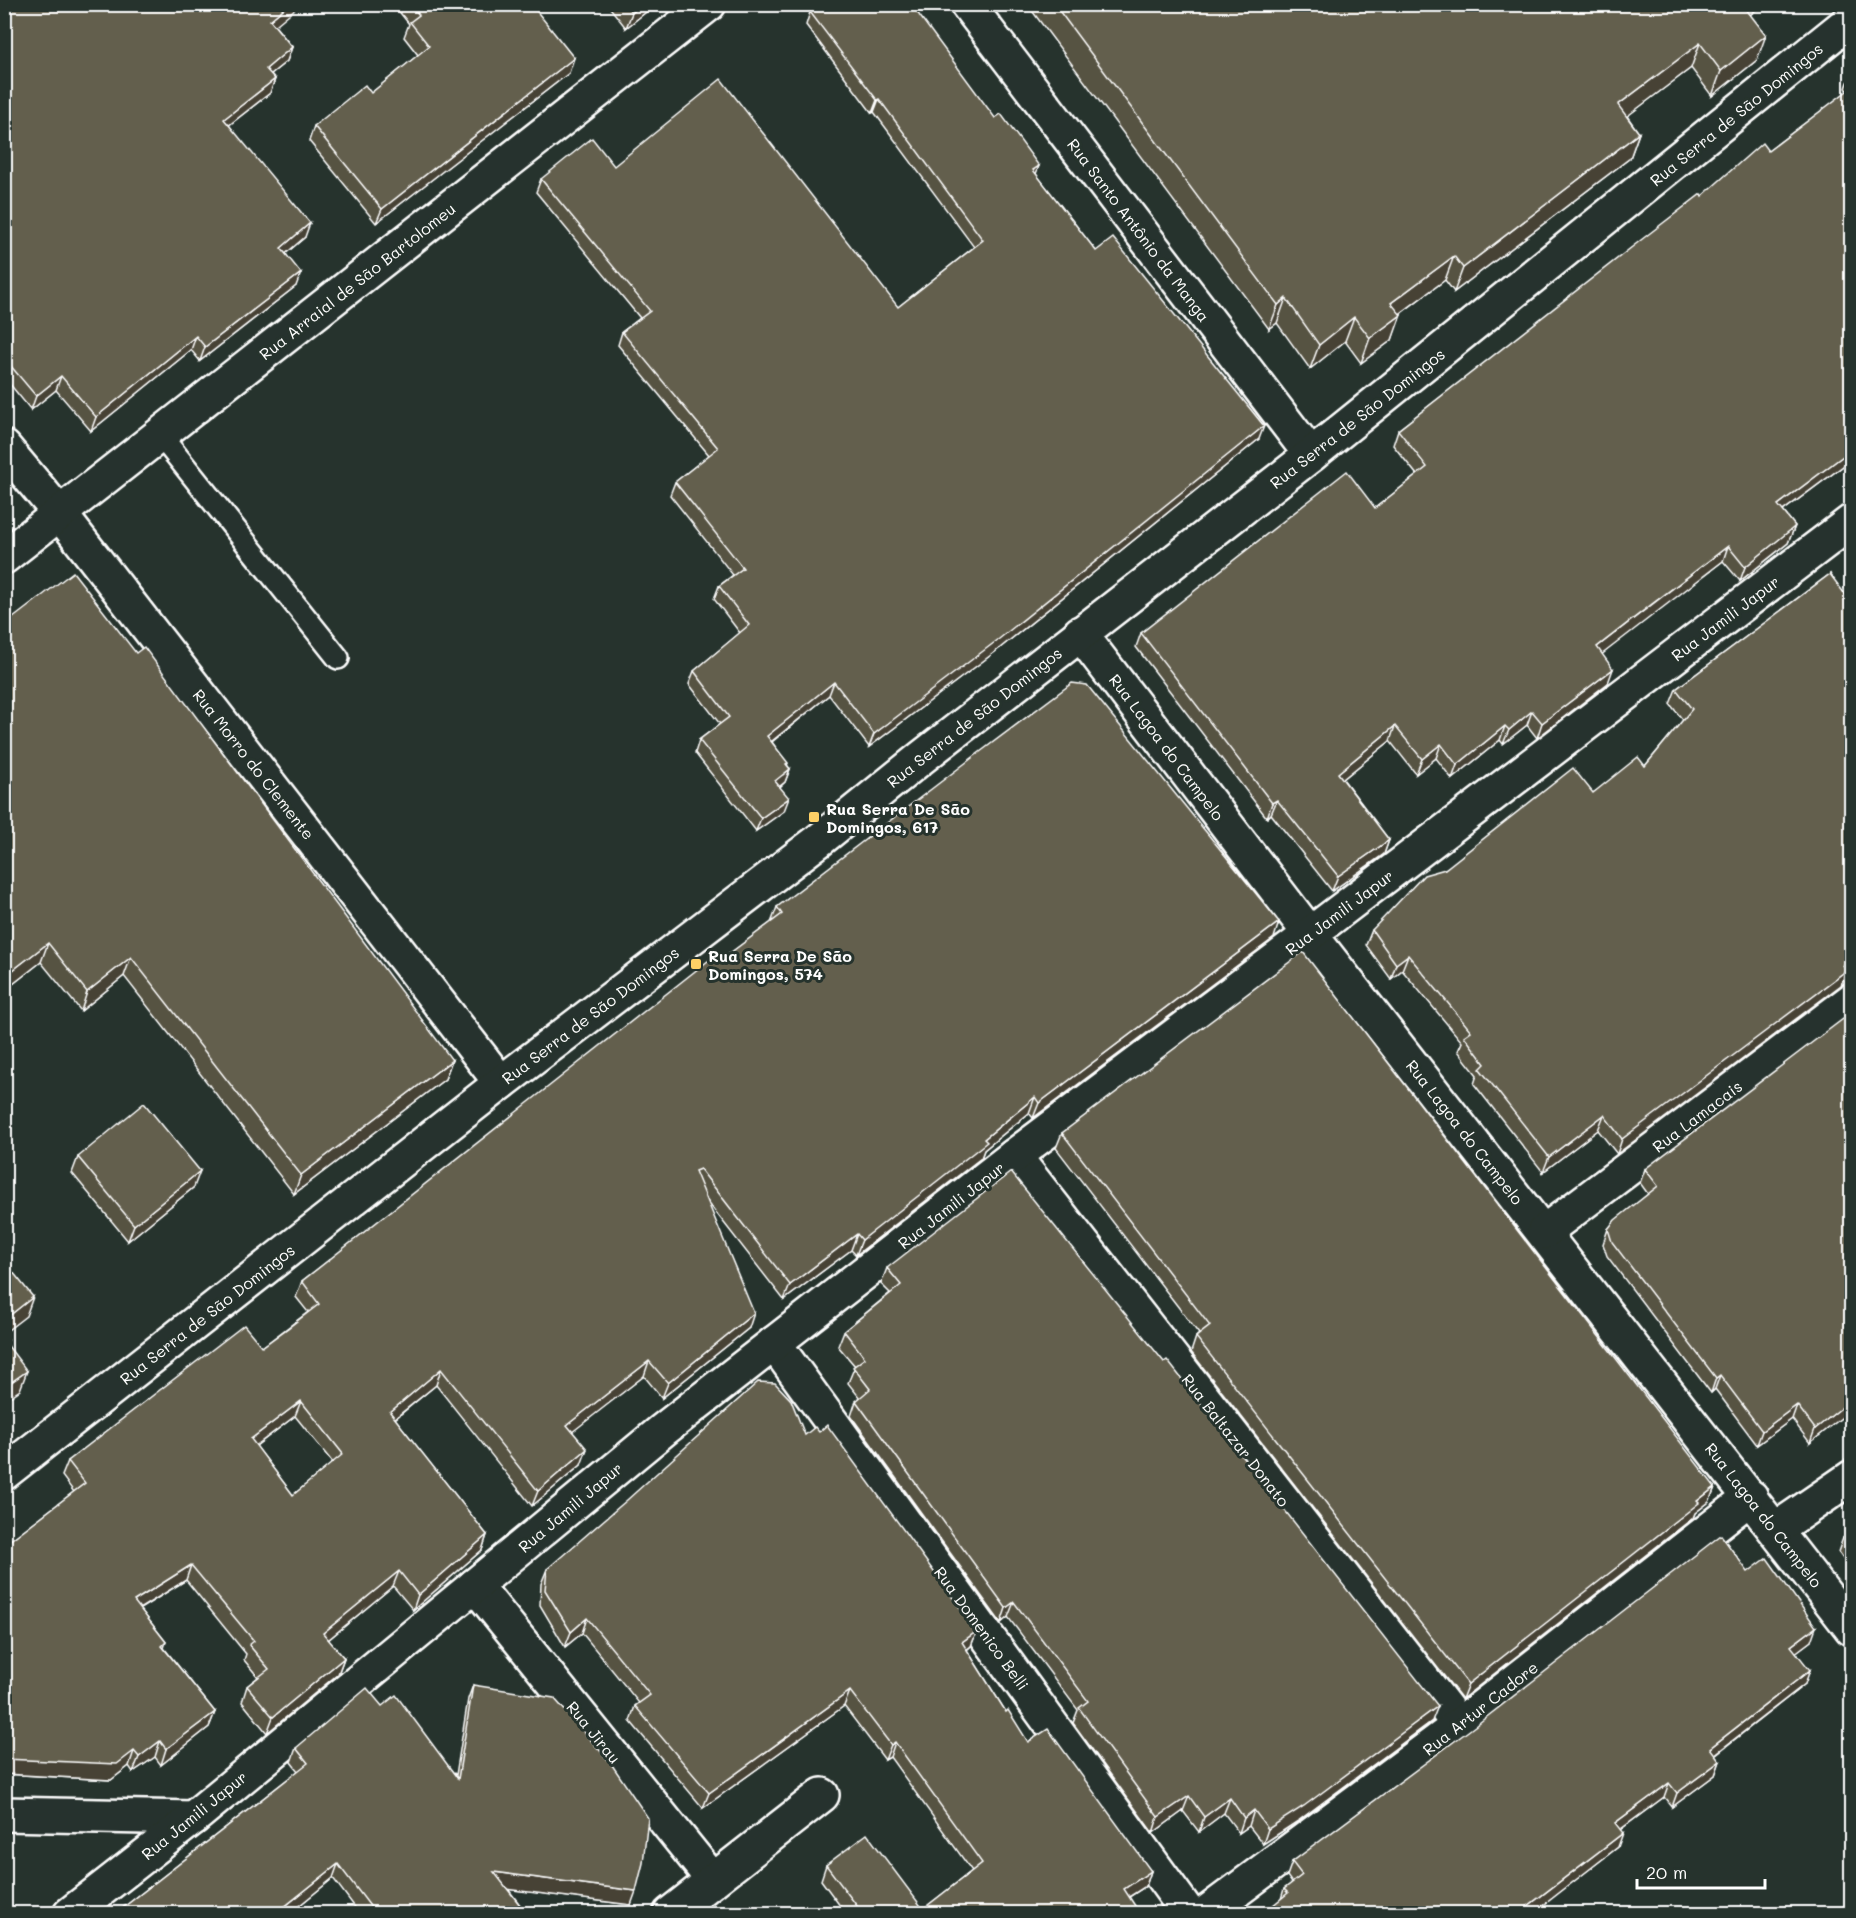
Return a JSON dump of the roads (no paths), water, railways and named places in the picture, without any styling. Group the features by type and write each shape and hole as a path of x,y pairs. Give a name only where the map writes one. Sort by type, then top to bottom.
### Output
{"street":[{"name":"Rua Arraial de São Bartolomeu","path":"4,557 709,4"},
{"name":"Rua Santo Antônio da Manga","path":"967,4 1311,455"},
{"name":"Rua Serra de São Domingos","path":"4,1473 501,1083 817,842 1080,633 1311,455 1851,20"},
{"name":"Rua Morro do Clemente","path":"4,447 60,514 501,1083"},
{"name":"Rua Jamili Japur","path":"70,1914 192,1818 663,1430 774,1343 1014,1156 1310,934 1851,521"},
{"name":"Rua Lagoa do Campelo","path":"1080,633 1310,934 1776,1529 1851,1629"},
{"name":"Rua Lamacais","path":"1544,1232 1851,1000"},
{"name":"Rua Baltazar Donato","path":"1014,1156 1459,1725"},
{"name":"Rua Domenico Belli","path":"774,1343 1189,1914"},
{"path":"1776,1529 1851,1477"},
{"name":"Rua Artur Cadore","path":"1205,1914 1459,1725 1751,1497"},
{"name":"Rua Jirau","path":"475,1585 713,1880"},
{"path":"670,1914 822,1795"},
{"path":"4,1814 192,1818"}],"lane":[{"path":"160,435 338,658"}],"place":[{"name":"Rua Serra De São Domingos, 617","path":"814,817"},
{"name":"Rua Serra De São Domingos, 574","path":"696,964"}]}
